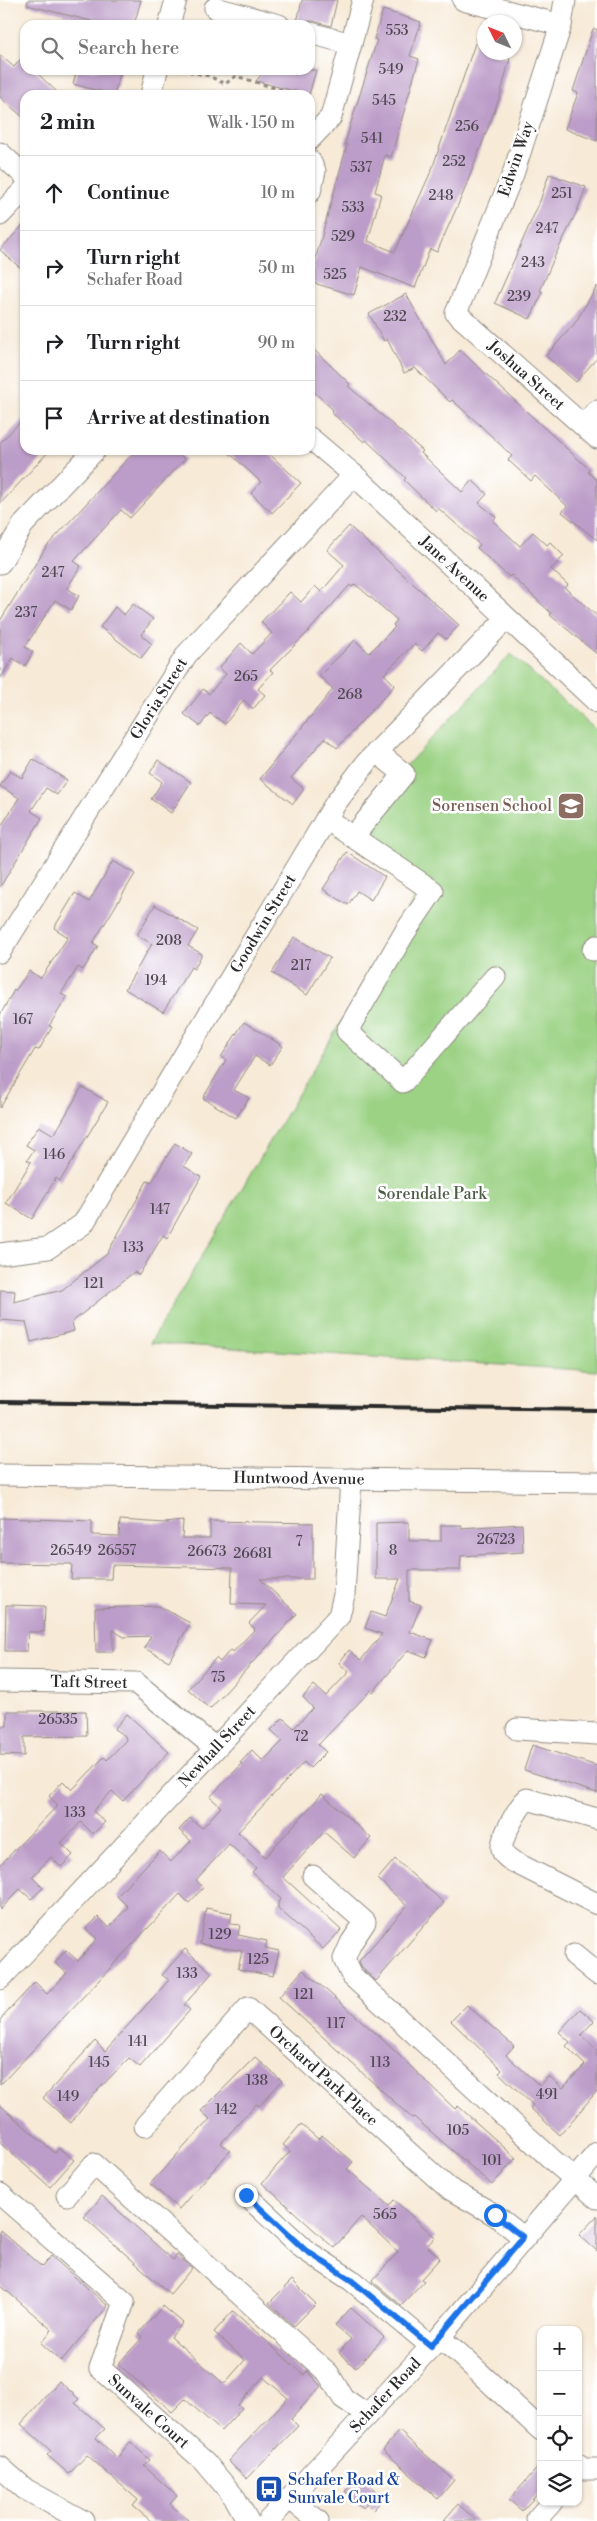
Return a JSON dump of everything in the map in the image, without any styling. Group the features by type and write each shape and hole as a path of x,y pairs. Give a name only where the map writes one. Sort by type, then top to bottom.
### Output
{"street":[{"path":"170,20 176,0"},
{"path":"315,134 331,117 363,0"},
{"path":"463,0 561,25"},
{"name":"Edwin Way","path":"456,314 512,174 561,25 565,0"},
{"path":"214,8 260,20"},
{"path":"315,34 351,44"},
{"path":"152,90 156,75"},
{"path":"0,153 20,171"},
{"path":"0,215 20,194"},
{"name":"Joshua Street","path":"456,314 592,425"},
{"name":"Jane Avenue","path":"315,442 354,475 597,702"},
{"path":"0,563 23,525 91,455"},
{"name":"Gloria Street","path":"0,952 187,654 354,475"},
{"name":"Goodwin Street","path":"0,1254 48,1248 83,1224 335,804 377,752 506,619"},
{"path":"353,837 404,774 377,752"},
{"path":"326,819 433,891 405,932 347,1032 403,1082 495,977"},
{"name":"Huntwood Avenue","path":"0,1475 597,1482"},
{"name":"Newhall Street","path":"0,1979 338,1616 344,1595 351,1479"},
{"name":"Taft Street","path":"0,1681 136,1683 214,1747"},
{"path":"517,1729 597,1734"},
{"path":"597,1819 527,1799 503,1838 502,1848 504,1854 512,1861 597,1904"},
{"path":"313,1876 365,1922 351,1943 344,1959 352,1976 557,2164 575,2177 597,2198"},
{"path":"574,1955 597,1974"},
{"name":"Orchard Park Place","path":"145,2126 248,2008 448,2188 495,2215 523,2237"},
{"name":"Schafer Road","path":"268,2521 435,2342 523,2237 597,2153"},
{"path":"67,2195 94,2164 328,2373 343,2398 366,2414"},
{"name":"Sunvale Court","path":"0,2194 124,2302 100,2368 205,2462 235,2498 248,2521"},
{"path":"246,2195 305,2250 351,2280 435,2342 456,2351 537,2426"},
{"path":"0,2467 25,2489 83,2521"},
{"path":"289,2498 318,2521"},
{"path":"540,2521 537,2519 548,2506"}],"path":[{"path":"204,75 225,84 236,76 281,90"}],"green space":[{"name":"Sorendale Park","path":"511,654 597,731 597,1371 150,1343 420,889 351,841 375,799"}],"building":[{"path":"28,0 141,0 135,20 87,20 27,5"},
{"path":"302,0 337,0 331,26 315,20 297,20"},
{"path":"383,10 421,22 410,56 419,59 391,157 385,155 375,192 381,194 368,241 395,252 432,169 477,38 477,60 509,60 500,96 464,191 437,252 430,249 415,288 362,267 354,295 315,283 315,261 347,145 345,144 350,126 377,40 374,39"},
{"path":"593,29 597,29 597,141 565,129 578,93 573,91"},
{"path":"0,55 14,67 20,60 20,75 39,75 55,90 20,90 20,115 0,97"},
{"path":"76,75 120,75 115,90 95,90 73,84"},
{"path":"261,75 315,75 310,90 290,90 256,81"},
{"path":"549,174 586,187 540,291 543,292 530,319 495,303 540,201"},
{"path":"20,228 20,268 0,250"},
{"path":"597,286 597,358 576,382 546,356 575,323"},
{"path":"406,294 446,365 460,350 590,470 588,472 597,480 597,540 562,512 567,506 535,476 531,481 508,460 512,456 452,400 450,402 415,368 404,373 387,339 384,341 369,314"},
{"path":"315,351 350,384 348,386 423,451 421,453 462,492 472,480 487,494 479,503 496,517 493,521 520,546 533,532 547,545 550,542 564,556 551,569 568,585 565,588 597,616 597,654 550,615 551,613 511,575 509,577 477,548 480,545 438,508 436,511 404,480 406,478 366,440 364,442 331,412 333,410 315,393"},
{"path":"20,422 20,455 45,455 0,504 0,443"},
{"path":"131,455 180,455 185,459 130,518 121,510 74,561 81,566 67,588 79,596 71,610 55,600 25,647 33,652 25,666 13,658 0,679 0,621 46,547"},
{"path":"231,455 270,455 301,483 272,513 251,493 261,482"},
{"path":"349,526 459,625 446,639 438,633 422,651 414,644 384,674 395,685 337,748 325,738 291,778 304,789 293,804 260,779 333,689 319,676 355,640 369,653 395,627 393,625 397,620 355,584 352,587 350,585 308,632 270,670 273,672 258,689 265,695 253,709 244,700 225,724 210,713 200,726 184,714 203,689 209,694 226,674 219,668 241,643 252,654 272,633 261,622 290,592 301,602 315,586 321,592 344,565 327,550"},
{"path":"133,604 153,619 141,635 152,644 141,658 100,627 115,607 124,615"},
{"path":"33,759 67,780 57,795 46,788 31,811 42,818 0,887 0,828 19,798 0,786 10,771 22,778"},
{"path":"158,760 191,782 171,813 151,799 162,782 150,773"},
{"path":"347,852 385,877 371,900 357,891 348,905 323,889"},
{"path":"113,861 135,874 93,943 98,946 83,970 78,967 61,994 67,997 49,1026 52,1027 39,1050 35,1049 0,1108 0,1015 14,990 29,971 41,978 68,937 54,928 75,893 89,902"},
{"path":"155,905 198,930 188,946 202,954 194,969 191,967 163,1012 125,989 152,944 137,935"},
{"path":"294,937 330,958 307,995 272,973"},
{"path":"244,1022 283,1046 270,1065 255,1056 234,1090 249,1098 236,1118 203,1098 226,1060 221,1057"},
{"path":"82,1087 108,1102 60,1181 56,1178 32,1219 6,1203 31,1162 27,1160 34,1150 26,1145 39,1126 54,1135"},
{"path":"175,1143 192,1154 184,1166 201,1177 167,1238 163,1235 139,1275 134,1272 72,1322 74,1331 31,1342 26,1322 0,1320 0,1290 15,1291 14,1302 62,1290 107,1254 147,1181 151,1183"},
{"path":"0,1518 92,1521 92,1535 119,1536 120,1520 165,1523 183,1521 182,1538 210,1538 210,1521 313,1523 313,1579 260,1579 297,1614 210,1709 188,1689 216,1658 220,1662 230,1650 233,1652 255,1629 249,1623 266,1605 231,1604 232,1568 112,1565 111,1579 71,1579 72,1564 0,1563"},
{"path":"409,1522 409,1541 441,1541 441,1525 461,1525 461,1528 522,1524 523,1552 461,1556 460,1570 409,1570 409,1601 421,1605 410,1632 433,1640 426,1657 408,1650 373,1692 371,1690 318,1745 326,1752 310,1768 304,1762 238,1832 265,1857 322,1794 371,1838 354,1858 324,1832 283,1877 341,1930 323,1949 278,1908 278,1903 281,1899 252,1872 256,1868 229,1844 196,1880 203,1888 189,1903 180,1894 0,2085 0,2020 35,1982 47,1994 67,1973 55,1963 66,1950 78,1961 97,1939 86,1929 98,1917 109,1927 128,1907 117,1896 148,1863 160,1851 171,1862 191,1841 179,1830 190,1818 202,1828 221,1807 210,1797 242,1764 240,1763 252,1750 263,1761 283,1741 271,1730 283,1718 294,1728 313,1708 303,1697 314,1685 326,1696 349,1672 339,1663 349,1650 361,1660 382,1634 365,1628 371,1612 385,1617 400,1579 376,1579 376,1523"},
{"path":"6,1605 45,1606 44,1632 28,1632 27,1651 5,1651"},
{"path":"159,1606 190,1623 169,1661 144,1648 151,1636 124,1637 113,1630 113,1652 96,1652 95,1608"},
{"path":"7,1711 86,1711 87,1736 24,1737 24,1756 0,1755 0,1726 7,1726"},
{"path":"127,1714 169,1752 123,1801 112,1791 93,1811 105,1822 93,1834 81,1822 61,1843 73,1855 61,1867 51,1857 32,1877 43,1888 31,1899 20,1889 0,1910 0,1865 58,1805 49,1796 63,1781 72,1790 104,1757 107,1760 126,1740 125,1736 114,1729"},
{"path":"532,1745 597,1766 597,1793 524,1770"},
{"path":"395,1859 444,1903 376,1981 362,1968 359,1961 407,1906 378,1879"},
{"path":"206,1908 232,1913 230,1924 240,1925 238,1935 267,1941 265,1948 279,1951 273,1976 238,1969 242,1951 200,1944"},
{"path":"185,1949 212,1973 184,2005 190,2010 140,2067 129,2058 92,2096 71,2123 43,2098 95,2041 105,2051 169,1980 162,1975"},
{"path":"303,1970 380,2037 455,2109 458,2106 516,2158 492,2185 414,2117 412,2118 279,1997"},
{"path":"467,2005 514,2046 506,2055 540,2086 549,2076 563,2088 585,2065 566,2046 570,2042 559,2032 580,2009 594,2021 581,2035 597,2050 597,2091 560,2135 530,2108 533,2105 499,2073 502,2070 451,2021"},
{"path":"255,2057 282,2081 259,2106 256,2104 221,2143 230,2151 179,2209 150,2184 210,2119 201,2111"},
{"path":"0,2105 55,2153 59,2148 74,2160 50,2187 0,2143"},
{"path":"301,2124 318,2139 322,2135 353,2162 347,2169 389,2206 394,2200 435,2237 427,2246 440,2258 421,2279 424,2281 401,2305 372,2281 398,2252 361,2217 334,2248 262,2183 290,2151 283,2145"},
{"path":"102,2196 173,2260 177,2255 192,2268 170,2294 84,2217"},
{"path":"597,2216 597,2251 579,2235"},
{"path":"0,2230 42,2267 51,2256 108,2306 61,2361 41,2343 52,2330 0,2285"},
{"path":"292,2280 316,2304 294,2326 269,2303"},
{"path":"163,2306 183,2323 171,2337 224,2384 245,2360 214,2332 233,2311 304,2375 307,2371 321,2386 291,2419 298,2426 247,2479 228,2461 288,2398 263,2377 238,2405 242,2408 221,2431 185,2399 172,2412 118,2364 143,2337 139,2333"},
{"path":"351,2308 384,2337 356,2368 339,2353 351,2339 335,2325"},
{"path":"59,2381 79,2399 75,2403 105,2429 96,2438 117,2458 130,2442 150,2460 144,2466 177,2496 170,2504 189,2521 151,2521 133,2506 138,2500 87,2455 69,2474 47,2455 51,2451 21,2424"},
{"path":"399,2431 454,2480 438,2499 383,2450"},
{"path":"537,2468 537,2494 522,2511 509,2500"},
{"path":"360,2475 384,2498 373,2510 367,2504 363,2508 345,2491"},
{"path":"458,2504 477,2521 443,2521"}],"railway":[{"path":"0,1402 597,1410"}],"place":[{"name":"Sorensen School","path":"571,806"},
{"name":"Schafer Road & Sunvale Court","path":"269,2489"}],"route":[{"path":"246,2195 305,2250 351,2280 431,2346 523,2237 495,2215"}]}
